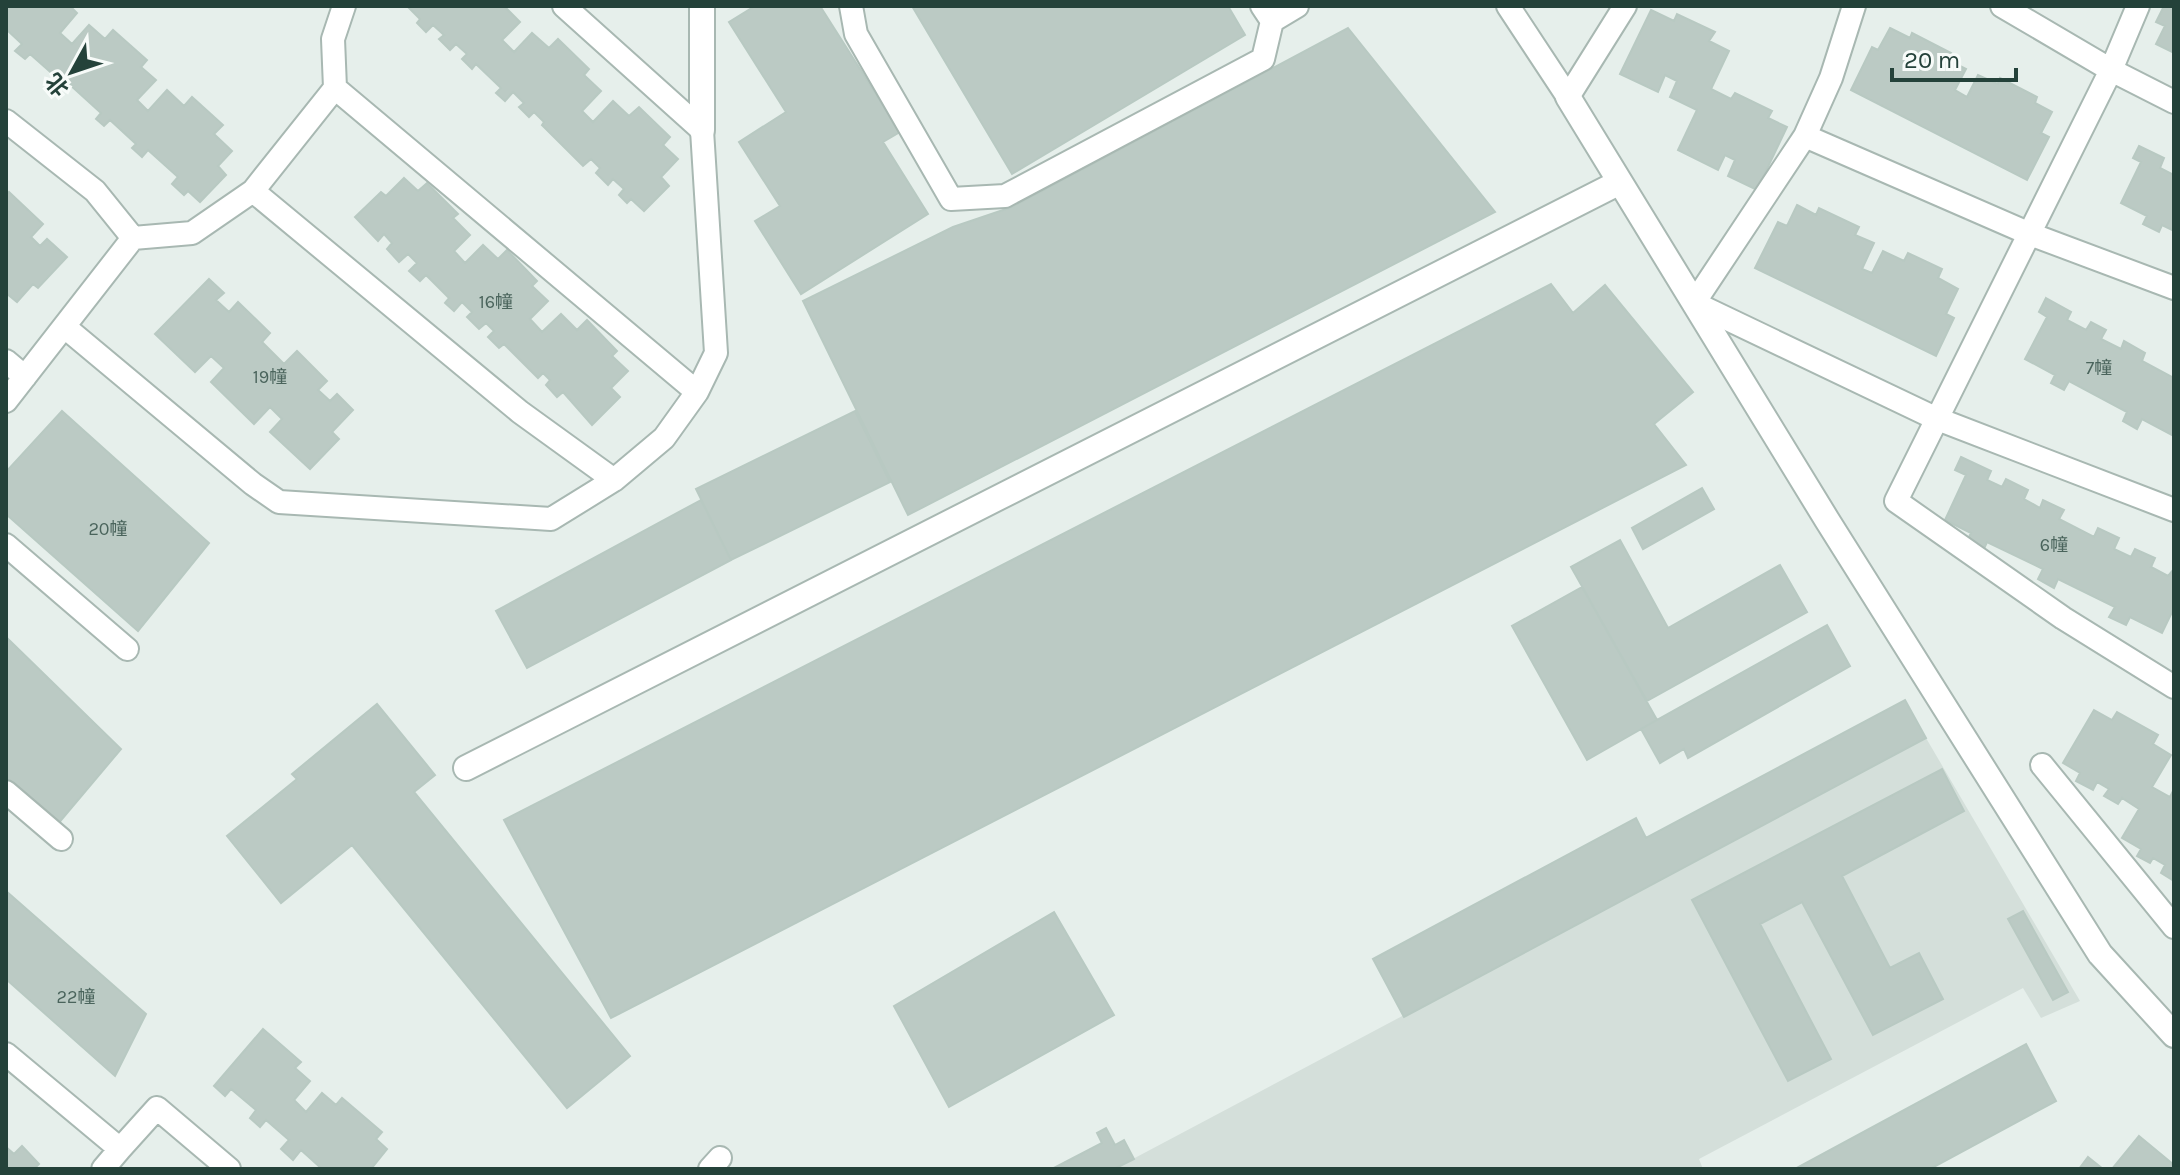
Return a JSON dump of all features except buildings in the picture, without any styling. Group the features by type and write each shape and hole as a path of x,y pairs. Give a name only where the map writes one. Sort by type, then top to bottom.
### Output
{"street":[{"path":"702,6 702,130"},
{"path":"1568,97 2100,954 2174,1035"},
{"path":"466,768 1620,182"}],"lane":[{"path":"6,401 66,328 133,238 192,233 253,191 335,88 333,39 344,6"},
{"path":"66,328 253,484 279,502 551,519 614,480 664,438 697,392 716,353 702,130 564,6"},
{"path":"851,6 856,34 951,199 1005,196 1263,59 1267,14 1297,6"},
{"path":"1508,6 1568,97 1625,6"},
{"path":"1854,6 1831,78 1805,136 1694,303 1935,418 2174,510"},
{"path":"2002,6 2111,70 2174,102"},
{"path":"2138,6 2111,70 1896,501 2063,618 2174,687"},
{"path":"335,88 697,392"},
{"path":"6,121 95,191 133,238"},
{"path":"1805,136 2030,234 2174,288"},
{"path":"253,191 520,412 614,480"},
{"path":"6,361 25,377"},
{"path":"6,545 127,649"},
{"path":"2042,765 2174,927"},
{"path":"6,792 61,839"},
{"path":"6,1054 120,1149"},
{"path":"103,1169 157,1108 229,1169"}],"shaded area":[{"path":"1926,738 2080,1001 2041,1018 2023,988 1699,1159 1703,1169 1114,1169"}]}
